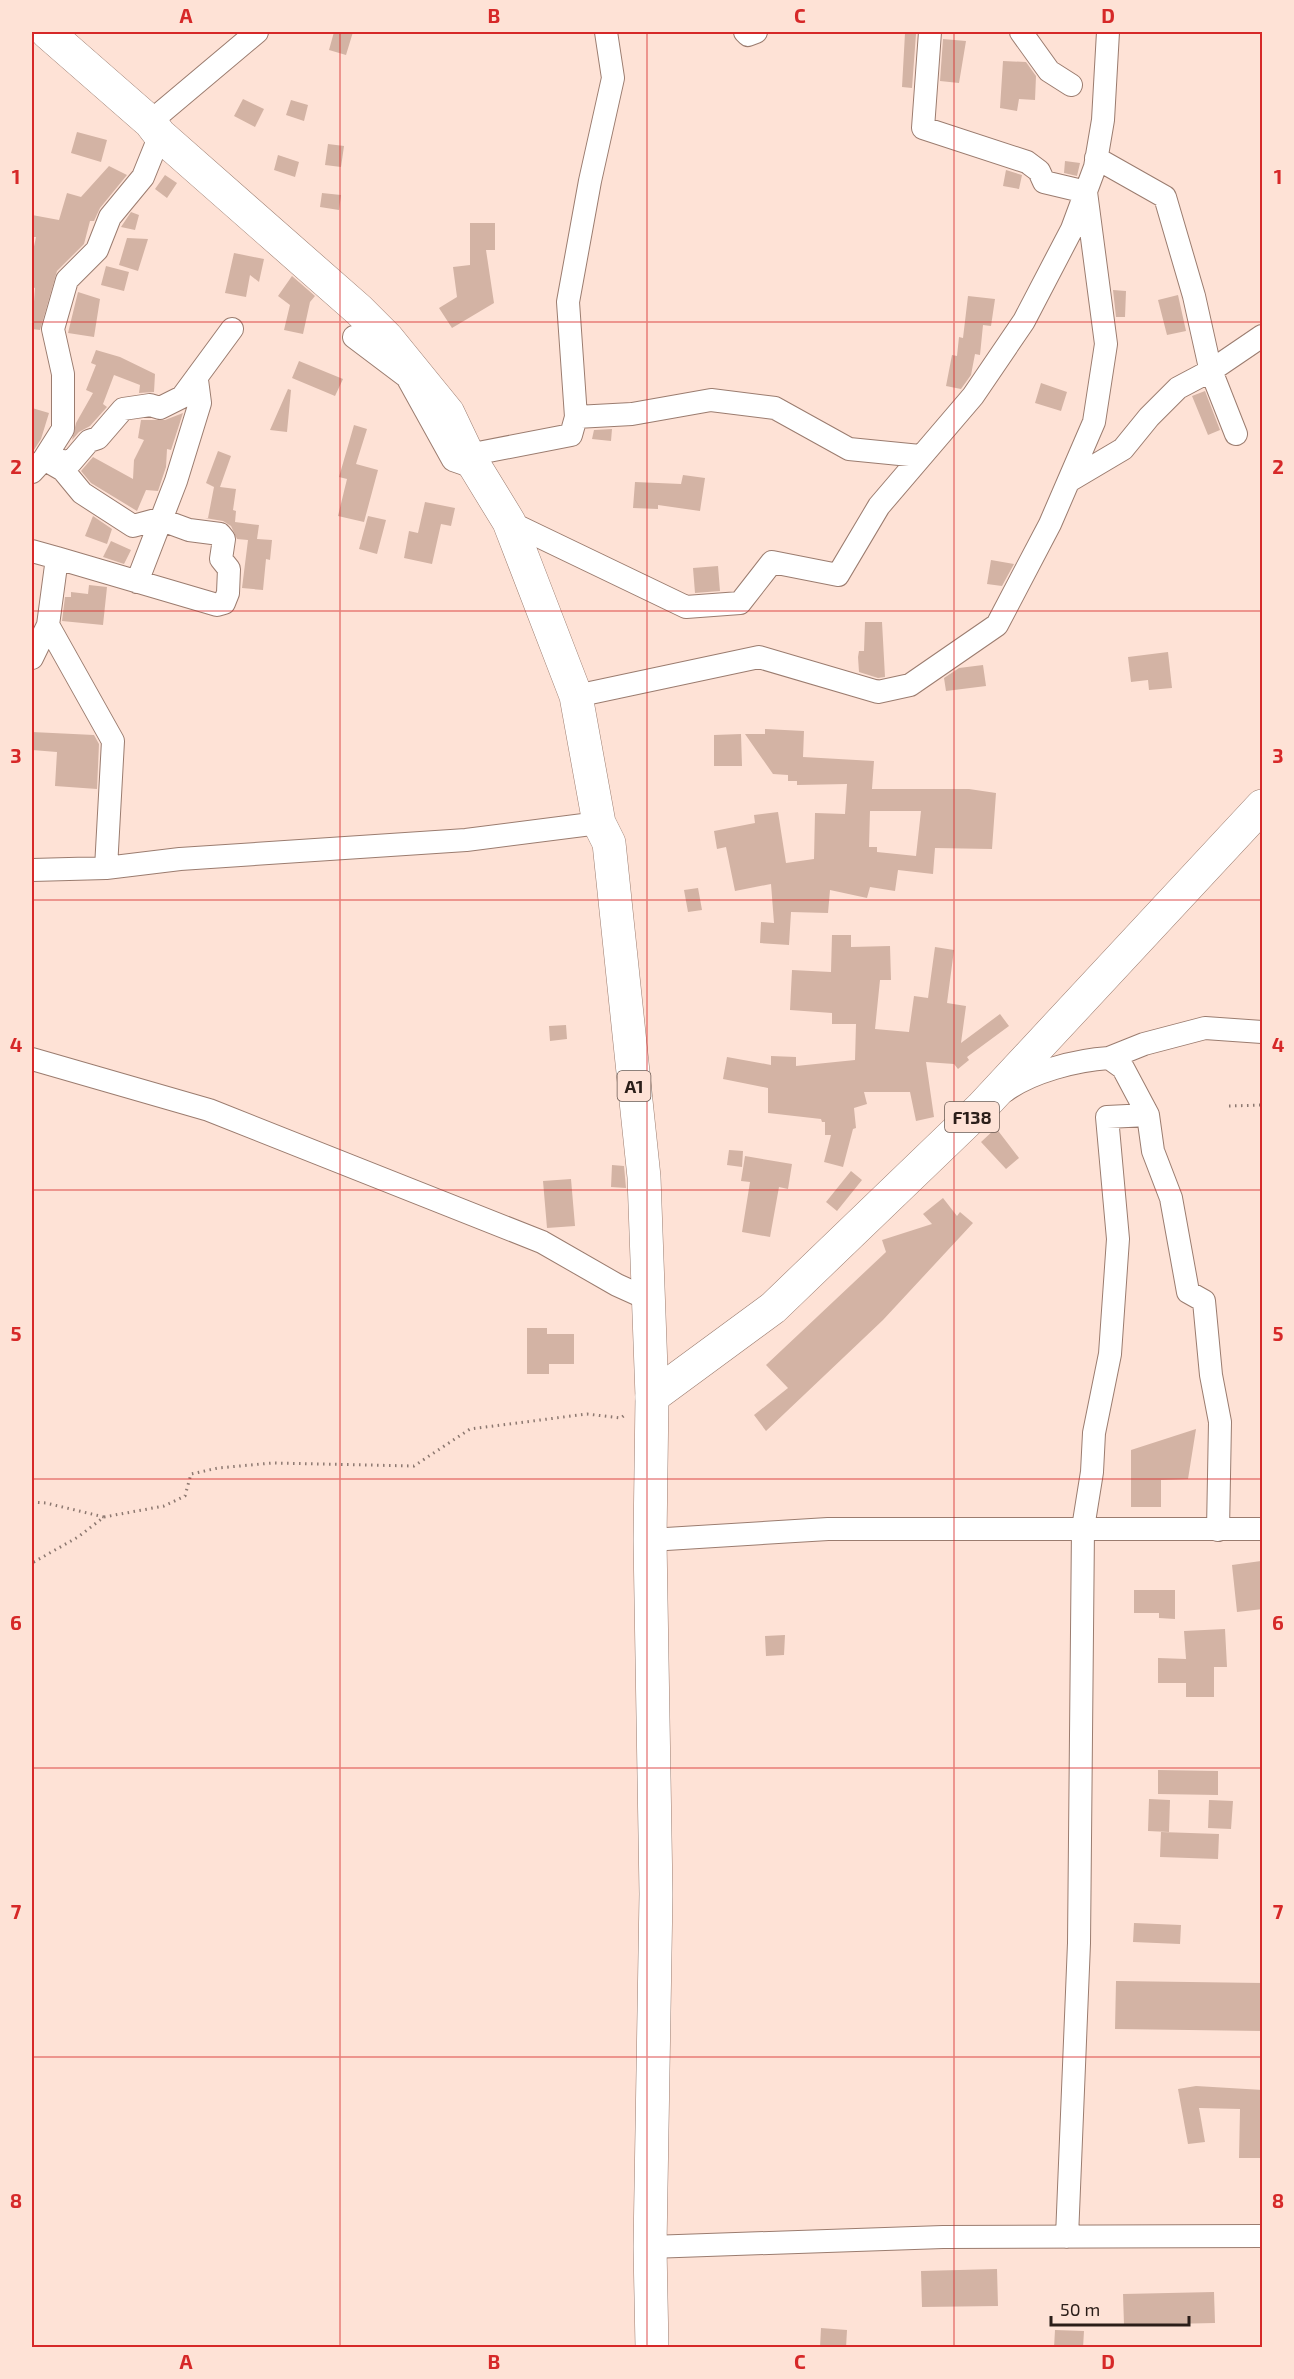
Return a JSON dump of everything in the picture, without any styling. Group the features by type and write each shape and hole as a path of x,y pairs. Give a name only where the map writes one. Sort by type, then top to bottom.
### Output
{"main road":[{"name":"A1","path":"47,32 359,310 387,338 448,413 468,455 509,522 576,696 599,823 609,843 644,1178 652,1397 650,1540 656,1894 650,2247 652,2348"},
{"name":"F138","path":"652,1397 773,1308 981,1108 1263,806"}],"street":[{"path":"38,466 63,429 63,374 53,329 67,280 97,250 110,217 143,177 155,129 257,32"},
{"path":"354,338 407,377 453,460 479,469 468,455 571,435 576,417 568,302 613,78 606,32"},
{"path":"745,32 748,35 756,32"},
{"path":"930,32 923,128 1027,162 1039,171 1044,182 1086,192"},
{"path":"1021,32 1049,71 1071,85"},
{"path":"509,522 686,607 740,603 772,562 838,575 879,506 973,396 1024,321 1072,229 1096,158 1103,120 1108,32"},
{"path":"1096,158 1166,197 1212,370 1236,434"},
{"path":"576,696 759,657 878,693 910,685 997,625 1069,481 1094,422 1106,344 1086,192"},
{"path":"38,466 71,462 88,441 98,438 123,409 150,405 160,408 182,397 183,393 197,380 232,329"},
{"path":"1069,481 1123,449 1149,417 1178,388 1212,370 1263,336"},
{"path":"137,582 159,519 176,481 200,403 197,380"},
{"path":"576,417 632,414 711,400 776,408 849,449 920,456"},
{"path":"32,551 217,605 224,603 228,593 230,569 221,559 224,538 220,534 189,530 159,519 133,526 82,493 63,470 38,466"},
{"path":"32,658 48,625 57,558"},
{"path":"48,625 113,741 106,868"},
{"path":"32,870 106,868 180,859 466,840 599,823"},
{"path":"981,1108 1016,1083 1055,1070 1108,1058 1144,1044 1205,1028 1263,1032"},
{"path":"1108,1058 1124,1068 1148,1115 1153,1151 1172,1198 1188,1292 1204,1301 1211,1375 1220,1422 1218,1530"},
{"path":"32,1059 209,1110 542,1242 617,1285 648,1299"},
{"path":"1067,2237 1079,1943 1083,1528 1092,1472 1094,1433 1110,1354 1118,1239 1107,1117 1148,1115"},
{"path":"650,1540 828,1529 1263,1529"},
{"path":"650,2247 943,2237 1263,2236"}],"path":[{"path":"1229,1106 1263,1105"},
{"path":"32,1502 46,1503 104,1517 164,1506 185,1496 191,1474 218,1468 314,1463 414,1466 470,1429 587,1414 621,1418 652,1397"},
{"path":"32,1563 78,1537 104,1517"}],"building":[{"path":"334,32 353,32 346,55 329,50"},
{"path":"905,33 916,34 912,88 902,87"},
{"path":"943,39 966,41 959,83 940,81"},
{"path":"1003,61 1026,62 1036,76 1035,100 1019,99 1017,111 1000,108"},
{"path":"243,99 264,109 255,127 234,116"},
{"path":"291,100 308,105 304,121 286,115"},
{"path":"77,132 107,140 101,162 71,153"},
{"path":"328,144 344,146 341,167 325,165"},
{"path":"278,155 299,162 295,177 274,170"},
{"path":"1065,161 1080,163 1077,176 1064,173"},
{"path":"109,166 127,175 100,208 94,221 90,221 84,244 57,271 40,330 32,329 35,288 32,287 32,256 36,237 32,237 32,215 59,220 67,193 81,197"},
{"path":"1006,170 1022,175 1019,189 1003,186"},
{"path":"165,175 177,183 167,198 155,189"},
{"path":"322,193 341,195 339,210 320,207"},
{"path":"131,212 139,215 135,230 121,227"},
{"path":"470,223 495,223 495,250 486,250 494,303 452,328 439,308 457,297 453,267 470,265"},
{"path":"127,238 148,239 138,271 119,265"},
{"path":"234,253 264,259 259,282 250,275 246,297 225,293"},
{"path":"106,266 129,272 124,291 101,285"},
{"path":"292,276 315,296 310,302 303,334 284,330 290,305 278,296"},
{"path":"1113,290 1126,291 1125,317 1116,317"},
{"path":"78,292 100,299 94,337 68,333"},
{"path":"1178,295 1186,331 1167,335 1158,300"},
{"path":"968,296 995,299 991,326 983,325 980,355 975,354 971,375 961,389 946,386 952,355 957,356 959,337 963,338"},
{"path":"96,350 120,357 155,374 154,392 139,393 140,385 114,375 103,404 107,407 90,426 79,432 72,440 76,423 93,393 86,390 96,365 91,363"},
{"path":"299,361 343,379 335,396 292,378"},
{"path":"1041,383 1067,392 1061,411 1035,403"},
{"path":"288,389 291,390 287,432 270,430"},
{"path":"1205,391 1220,430 1208,435 1192,396"},
{"path":"32,408 49,413 41,439 32,453"},
{"path":"183,413 171,450 167,449 166,467 158,491 146,490 137,511 91,483 81,471 93,457 133,479 134,460 144,440 138,438 141,420 165,420"},
{"path":"354,425 367,429 356,464 378,470 364,522 338,516 347,479 339,477"},
{"path":"612,429 611,441 592,439 594,430"},
{"path":"218,451 231,456 220,487 236,489 233,510 236,511 235,522 259,525 257,539 272,540 270,560 266,559 263,590 242,588 248,540 237,539 231,526 223,521 205,518 208,518 214,487 206,483"},
{"path":"683,475 705,478 700,511 658,505 658,509 633,508 635,482 681,484"},
{"path":"425,502 455,508 451,526 441,524 432,564 404,558 409,531 418,533"},
{"path":"93,516 112,529 107,544 85,536"},
{"path":"368,516 386,520 377,554 359,549"},
{"path":"111,541 131,550 124,564 103,557"},
{"path":"991,560 1014,564 1002,586 987,584"},
{"path":"718,566 720,591 695,593 693,568"},
{"path":"89,585 107,587 103,625 62,621 65,597 71,597 71,592 88,594"},
{"path":"865,622 882,622 885,677 878,678 859,672 858,657 859,651 864,651"},
{"path":"1168,652 1172,688 1149,690 1148,680 1131,682 1128,657"},
{"path":"983,665 986,686 946,691 944,678 959,668"},
{"path":"765,729 804,731 803,757 874,761 872,789 969,789 996,793 992,849 935,848 933,874 898,870 895,891 870,887 867,898 830,890 828,913 791,912 789,945 760,943 761,922 774,923 771,884 735,891 726,847 717,849 714,831 755,823 754,815 778,812 786,863 814,859 815,813 845,814 847,784 797,785 797,781 788,781 788,775 773,774 745,734 765,734","holes":["870,811 921,811 916,856 877,852 877,847 869,847"]},
{"path":"32,732 94,735 99,744 97,789 55,786 57,752 32,750"},
{"path":"741,734 742,766 714,766 714,735"},
{"path":"698,888 702,910 688,912 684,890"},
{"path":"832,935 851,935 851,947 890,946 891,980 880,980 875,1029 909,1032 914,996 928,998 935,947 954,950 947,1003 966,1006 961,1043 1000,1014 1009,1026 967,1057 969,1060 958,1069 954,1064 926,1062 934,1117 916,1121 910,1092 864,1092 867,1104 854,1108 856,1128 853,1129 843,1167 824,1162 831,1135 825,1135 825,1122 821,1119 768,1113 768,1088 723,1079 727,1057 771,1065 771,1056 796,1057 796,1066 855,1060 856,1024 832,1024 832,1013 790,1010 792,970 831,972"},
{"path":"566,1025 567,1039 550,1041 549,1026"},
{"path":"996,1128 1019,1158 1006,1169 981,1142"},
{"path":"729,1150 743,1151 742,1167 727,1165"},
{"path":"745,1156 792,1164 788,1189 779,1187 770,1237 742,1232 750,1182 741,1181"},
{"path":"612,1165 624,1166 626,1188 611,1187"},
{"path":"851,1171 862,1180 837,1211 826,1202"},
{"path":"571,1179 575,1226 547,1228 543,1181"},
{"path":"943,1198 957,1216 960,1212 973,1223 883,1320 766,1431 754,1415 788,1388 766,1365 886,1252 882,1240 932,1224 923,1214"},
{"path":"527,1328 547,1328 547,1334 574,1334 574,1364 549,1364 549,1374 527,1374"},
{"path":"1196,1429 1188,1479 1161,1480 1161,1507 1131,1507 1131,1450"},
{"path":"1261,1561 1263,1609 1237,1612 1232,1565"},
{"path":"1134,1590 1175,1590 1175,1619 1159,1618 1159,1613 1134,1613"},
{"path":"1225,1629 1227,1667 1214,1667 1214,1697 1186,1697 1186,1683 1158,1683 1158,1658 1186,1659 1184,1631"},
{"path":"785,1635 784,1655 766,1656 765,1636"},
{"path":"1158,1770 1218,1771 1218,1795 1158,1794"},
{"path":"1149,1799 1170,1800 1169,1832 1148,1831"},
{"path":"1209,1800 1233,1801 1231,1829 1208,1828"},
{"path":"1161,1832 1219,1834 1218,1859 1160,1857"},
{"path":"1134,1923 1181,1925 1180,1944 1133,1942"},
{"path":"1116,1981 1263,1983 1263,2031 1115,2029"},
{"path":"1196,2086 1263,2090 1263,2158 1239,2158 1240,2109 1199,2108 1205,2142 1188,2144 1178,2089"},
{"path":"997,2269 998,2306 922,2307 921,2271"},
{"path":"1214,2292 1215,2323 1124,2325 1123,2294"},
{"path":"821,2328 847,2330 846,2348 820,2348"},
{"path":"1055,2330 1084,2331 1083,2348 1054,2348"}]}
